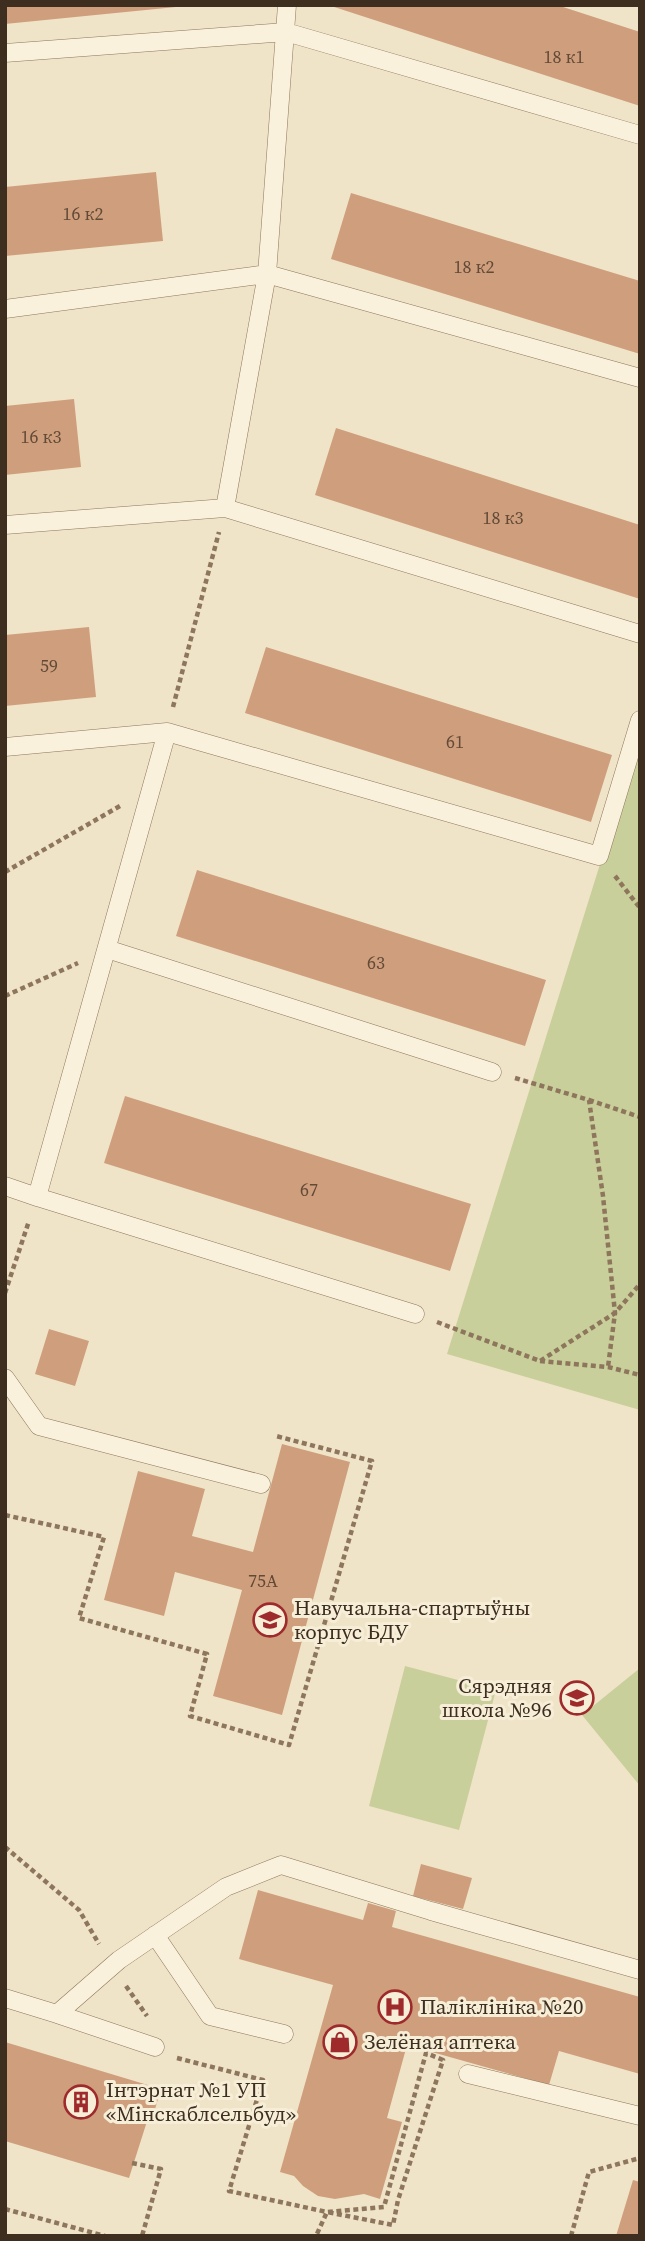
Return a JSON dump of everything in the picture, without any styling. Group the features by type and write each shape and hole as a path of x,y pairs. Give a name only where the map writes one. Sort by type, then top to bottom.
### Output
{"lane":[{"path":"225,508 267,274 286,5"},
{"path":"5,53 286,32 640,135"},
{"path":"5,309 267,274 640,378"},
{"path":"5,524 225,508 640,634"},
{"path":"5,747 167,732 599,856 640,720"},
{"path":"37,1197 167,732"},
{"path":"107,949 492,1072"},
{"path":"5,1186 415,1314"},
{"path":"5,1378 38,1426 261,1484"},
{"path":"57,2014 112,1967 226,1887 281,1865 640,1970"},
{"path":"156,1935 210,2017 284,2034"},
{"path":"5,1998 163,2048"},
{"path":"468,2074 640,2116"}],"path":[{"path":"167,732 211,562"},
{"path":"5,872 151,789"},
{"path":"599,856 640,908"},
{"path":"5,996 107,949"},
{"path":"492,1072 640,1117"},
{"path":"589,1100 603,1196 615,1313 608,1367"},
{"path":"5,1293 37,1197"},
{"path":"540,1361 615,1313 640,1284"},
{"path":"415,1314 540,1361 608,1367 640,1375"},
{"path":"5,1515 104,1537 79,1618 206,1654 190,1716 289,1745 372,1461 276,1436"},
{"path":"5,1847 79,1910 112,1967 149,2018"},
{"path":"163,2048 178,2060 263,2080 229,2191 327,2212 393,2225 398,2200 443,2060 426,2053 384,2207 327,2212"},
{"path":"570,2236 589,2172 640,2158"},
{"path":"132,2163 161,2169 142,2236"},
{"path":"5,2209 106,2236"},
{"path":"316,2236 327,2212"}],"green space":[{"path":"640,736 640,1410 447,1354"},
{"path":"405,1666 496,1690 459,1830 369,1806"},
{"path":"640,1668 640,1786 582,1715"}],"building":[{"path":"5,5 176,5 176,7 5,24"},
{"path":"328,5 557,5 640,32 640,106"},
{"path":"156,172 163,241 5,256 5,187"},
{"path":"351,193 640,281 640,354 331,259"},
{"path":"74,399 81,467 5,475 5,406"},
{"path":"336,428 640,525 640,599 315,495"},
{"path":"89,627 96,697 5,706 5,635"},
{"path":"266,647 612,755 591,822 245,713"},
{"path":"197,870 546,980 525,1046 176,936"},
{"path":"125,1096 471,1204 450,1271 104,1163"},
{"path":"49,1329 89,1341 75,1386 35,1374"},
{"name":"Навучальна-спартыўны корпус БДУ","path":"282,1444 350,1462 282,1715 213,1696 242,1590 175,1572 164,1616 104,1600 138,1471 205,1489 192,1536 253,1552"},
{"path":"421,1864 472,1878 463,1909 413,1896"},
{"name":"Паліклініка №20","path":"258,1890 363,1920 368,1903 396,1911 392,1927 640,1997 640,2074 559,2051 549,2085 407,2045 387,2118 402,2122 380,2199 364,2194 335,2199 318,2196 294,2176 280,2172 333,1985 239,1959"},
{"name":"Інтэрнат №1 УП «Мінскаблсельбуд»","path":"5,2042 161,2089 153,2116 149,2115 129,2178 5,2141"},
{"path":"633,2180 640,2182 640,2236 616,2236"}],"place":[{"name":"Навучальна-спартыўны корпус БДУ","path":"270,1620"},
{"name":"Сярэдняя школа №96","path":"577,1698"},
{"name":"Паліклініка №20","path":"395,2007"},
{"name":"Зелёная аптека","path":"340,2042"},
{"name":"Інтэрнат №1 УП «Мінскаблсельбуд»","path":"81,2102"}]}
